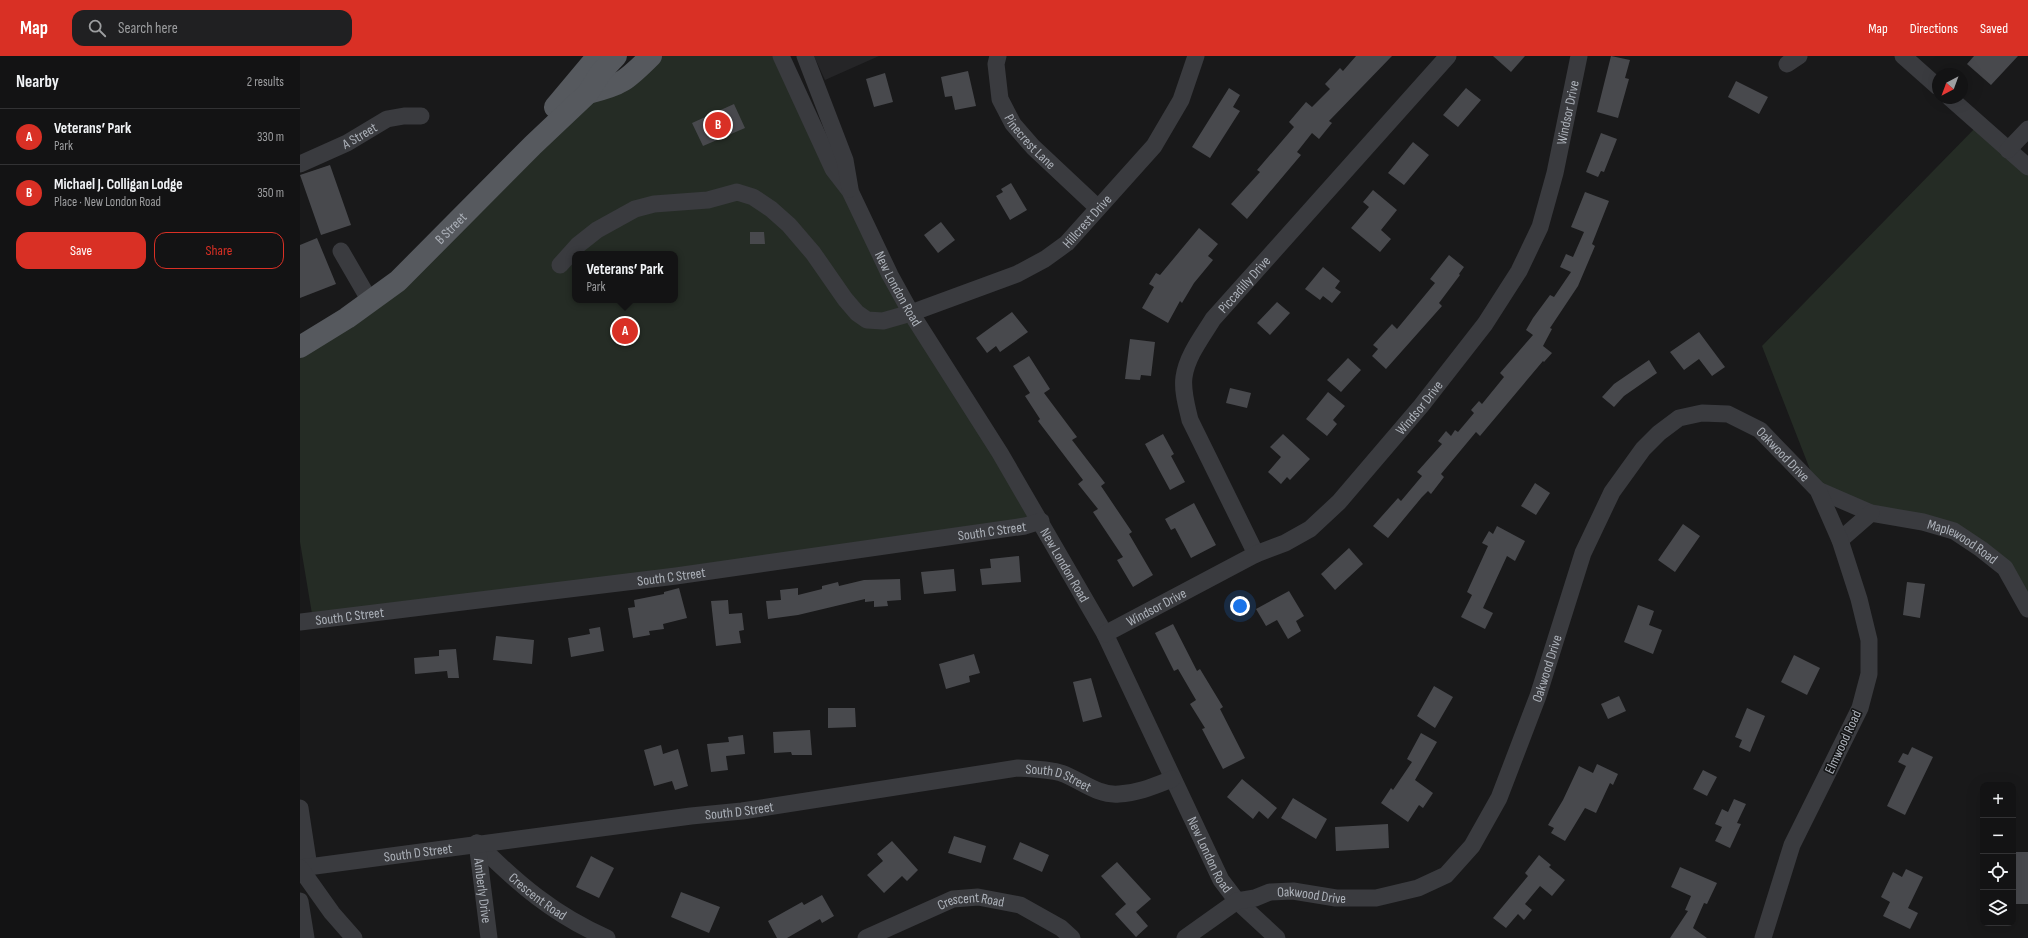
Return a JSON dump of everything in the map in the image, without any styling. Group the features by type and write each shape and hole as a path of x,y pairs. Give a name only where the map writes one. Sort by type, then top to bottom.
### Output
{"main road":[{"path":"533,144 545,119 598,56"},
{"name":"B Street","path":"300,347 347,318 398,281 533,144 588,92 601,72 616,56"},
{"path":"588,92 609,88 627,80 651,56"}],"street":[{"name":"New London Road","path":"781,56 833,169 850,191 890,275 911,313 1000,453 1041,521 1105,634 1220,880 1237,901 1277,938"},
{"name":"New London Road","path":"805,56 845,160 850,191"},
{"name":"Pinecrest Lane","path":"998,56 996,64 1000,99 1013,124 1033,147 1098,208"},
{"name":"Hillcrest Drive","path":"573,251 597,230 635,209 654,204 708,200 737,192 753,197 771,209 789,225 813,253 845,299 857,313 867,320 883,321 911,313 1017,274 1045,259 1067,243 1154,146 1181,100 1196,56"},
{"name":"Piccadilly Drive","path":"1256,554 1190,420 1185,402 1184,377 1194,348 1213,319 1448,56"},
{"name":"Windsor Drive","path":"1105,634 1256,554 1285,543 1310,529 1339,502 1421,406 1494,311 1519,271 1540,227 1555,173 1579,56"},
{"path":"1903,56 1932,82"},
{"path":"1957,104 2028,167"},
{"name":"A Street","path":"300,164 347,143 387,120 404,116 421,116"},
{"path":"2008,150 2028,129"},
{"path":"341,251 370,301"},
{"name":"Hillcrest Drive","path":"560,265 572,252"},
{"name":"Oakwood Drive","path":"1185,938 1237,901 1255,898 1270,892 1293,891 1336,898 1376,898 1418,888 1446,875 1472,846 1499,798 1538,696 1583,553 1612,492 1643,449 1659,433 1679,418 1702,413 1728,414 1760,430 1818,490 1840,540"},
{"name":"Maplewood Road","path":"1818,490 1871,513 1923,522 1954,532 1981,549 2005,568 2028,609"},
{"path":"1840,540 1871,513"},
{"name":"South C Street","path":"300,622 676,576 1025,526 1041,521"},
{"name":"Elmwood Road","path":"1763,938 1792,845 1860,708 1869,674 1869,640 1860,599 1840,540"},
{"name":"South D Street","path":"303,868 477,844 742,811 1018,768 1043,769 1062,773 1097,791 1117,795 1141,791 1172,779"},
{"path":"300,808 303,868 332,913 354,938"},
{"name":"Amberly Drive","path":"477,844 489,938"},
{"name":"Crescent Road","path":"477,844 509,875 540,901 580,926 607,938"},
{"name":"Crescent Road","path":"866,938 953,899 978,897 1020,905 1054,924 1072,938"},
{"path":"300,901 306,938"}],"shaded area":[{"path":"651,56 781,56 833,169 1041,521 313,620 300,542 300,347 347,318 533,145"},
{"path":"814,56 879,56 825,80"},
{"path":"1979,124 2028,167 2028,609 1981,549 1818,490 1762,346"}],"building":[{"path":"1356,56 1392,56 1329,121 1332,123 1319,139 1312,133 1297,152 1301,155 1247,219 1231,204 1260,172 1257,170 1294,127 1289,122 1306,102 1312,107 1330,89 1325,84 1340,68 1343,71"},
{"path":"1493,56 1525,56 1511,72"},
{"path":"1611,56 1630,60 1625,78 1629,79 1618,118 1597,112"},
{"path":"1974,56 2018,56 1991,85 1967,64"},
{"path":"968,71 976,106 955,110 952,96 945,97 941,77"},
{"path":"885,73 893,102 874,107 866,79"},
{"path":"1736,81 1768,97 1759,114 1728,97"},
{"path":"1229,88 1240,95 1233,107 1240,111 1210,158 1192,147"},
{"path":"1466,88 1481,100 1458,127 1443,115"},
{"path":"734,104 745,128 703,146 692,123"},
{"path":"1601,133 1617,139 1604,172 1601,171 1598,177 1586,172"},
{"path":"1413,142 1429,155 1404,185 1388,173"},
{"path":"330,165 351,225 321,235 300,175"},
{"path":"1011,183 1027,210 1010,220 996,196 1003,192 1001,189"},
{"path":"1373,190 1397,210 1381,230 1391,239 1380,252 1351,228 1369,207 1363,202"},
{"path":"1585,192 1609,201 1592,244 1595,246 1578,286 1550,328 1552,329 1543,346 1552,353 1544,362 1543,361 1480,436 1476,432 1441,474 1444,477 1431,494 1428,491 1422,497 1388,538 1373,526 1398,498 1401,501 1422,476 1417,472 1442,444 1438,441 1446,431 1451,436 1455,430 1458,432 1474,413 1471,410 1479,401 1482,404 1504,377 1500,373 1533,335 1526,330 1533,318 1550,295 1554,297 1571,272 1560,267 1566,254 1573,257 1584,232 1571,227"},
{"path":"941,222 955,240 938,253 924,235"},
{"path":"1199,228 1218,244 1208,256 1213,260 1194,283 1182,303 1180,301 1168,323 1142,308 1154,287 1149,284 1156,273 1160,275"},
{"path":"750,232 764,232 765,244 750,244"},
{"path":"317,238 336,284 300,298 300,245"},
{"path":"1449,255 1464,267 1459,274 1460,275 1439,303 1442,306 1386,369 1372,356 1378,349 1373,345 1392,324 1397,329 1435,283 1430,279"},
{"path":"1323,267 1340,281 1335,288 1341,292 1332,303 1323,296 1320,300 1305,289"},
{"path":"1277,302 1290,313 1270,335 1257,323"},
{"path":"1012,312 1028,332 1000,352 996,346 987,353 976,338"},
{"path":"1699,332 1725,367 1712,376 1699,359 1684,370 1670,352"},
{"path":"1130,339 1155,342 1151,376 1141,375 1140,380 1125,379"},
{"path":"1029,356 1050,389 1044,393 1077,437 1072,440 1105,483 1101,486 1132,532 1129,534 1153,575 1133,587 1117,560 1123,557 1093,512 1098,509 1078,484 1083,480 1038,421 1040,419 1025,396 1030,393 1013,366"},
{"path":"1348,358 1361,370 1341,392 1327,380"},
{"path":"1649,360 1657,373 1624,396 1614,407 1602,397 1614,384"},
{"path":"1230,388 1251,393 1247,408 1226,403"},
{"path":"1328,392 1345,406 1333,420 1337,424 1327,436 1306,419"},
{"path":"1163,434 1174,454 1171,456 1185,482 1170,490 1145,444"},
{"path":"1283,434 1310,459 1290,480 1287,477 1281,484 1268,472 1281,457 1270,447"},
{"path":"1535,483 1550,493 1536,515 1521,506"},
{"path":"1194,503 1216,545 1191,558 1175,528 1171,530 1165,519"},
{"path":"1683,524 1700,536 1675,572 1658,560"},
{"path":"1497,526 1525,541 1515,561 1507,556 1483,608 1493,613 1485,629 1461,617 1472,595 1467,592 1488,546 1482,543 1489,531 1493,534"},
{"path":"1349,548 1363,564 1335,590 1321,574"},
{"path":"1019,556 1021,582 982,585 980,569 991,568 990,559"},
{"path":"954,569 956,591 924,594 921,572"},
{"path":"900,579 901,600 887,601 888,606 874,607 874,601 865,602 865,599 798,615 768,619 766,601 781,600 780,590 798,588 798,595 822,589 822,586 838,582 839,586 864,580"},
{"path":"1907,582 1925,584 1920,618 1903,615"},
{"path":"679,588 687,618 663,624 664,629 649,631 650,635 633,638 628,608 635,607 634,600 664,594 664,592"},
{"path":"1289,591 1304,616 1296,621 1301,631 1288,639 1277,620 1266,626 1256,609"},
{"path":"728,600 729,614 742,613 744,630 739,631 741,643 716,646 711,601"},
{"path":"1638,605 1654,611 1649,625 1662,630 1653,654 1624,642"},
{"path":"1173,624 1197,671 1200,669 1223,707 1220,709 1245,758 1223,769 1202,729 1205,728 1190,704 1196,700 1178,669 1174,671 1155,633"},
{"path":"600,627 604,651 571,657 568,638 590,634 589,629"},
{"path":"496,636 534,640 532,664 493,660"},
{"path":"456,649 459,678 448,678 447,671 415,674 414,658 439,656 439,650"},
{"path":"974,654 980,673 969,676 970,682 946,689 939,664"},
{"path":"1794,655 1820,668 1807,695 1781,682"},
{"path":"1091,678 1102,717 1083,722 1073,682"},
{"path":"1434,686 1453,697 1435,728 1417,716"},
{"path":"1619,696 1626,711 1608,719 1601,704"},
{"path":"828,708 855,708 856,727 828,728"},
{"path":"1747,708 1765,716 1750,752 1739,747 1742,740 1735,737"},
{"path":"810,730 812,755 792,755 791,752 774,753 773,732"},
{"path":"1421,733 1437,742 1415,780 1433,793 1423,808 1419,805 1408,822 1381,803 1391,788 1393,790 1412,762 1407,759"},
{"path":"743,735 745,754 726,756 728,770 711,772 707,744 729,742 728,737"},
{"path":"661,745 663,754 678,749 688,786 675,790 672,781 654,786 644,750"},
{"path":"1912,747 1933,757 1905,815 1887,806 1906,766 1898,762 1903,753 1908,755"},
{"path":"1597,764 1618,774 1613,785 1610,783 1596,813 1585,808 1565,841 1551,833 1554,828 1548,825 1563,800 1579,766 1593,773"},
{"path":"1703,770 1717,777 1707,796 1693,789"},
{"path":"1242,779 1277,808 1268,819 1259,811 1253,819 1227,797"},
{"path":"1293,798 1327,819 1316,839 1281,818"},
{"path":"1734,799 1746,804 1737,823 1741,824 1730,848 1715,841 1722,827 1715,824 1722,809 1728,812"},
{"path":"1388,824 1389,848 1336,851 1335,827"},
{"path":"954,836 986,846 981,863 948,853"},
{"path":"892,841 918,870 907,881 902,876 884,893 867,875 883,861 877,854"},
{"path":"1020,842 1049,855 1042,872 1013,859"},
{"path":"2016,852 2028,852 2028,904 2016,904"},
{"path":"1539,855 1551,865 1549,867 1565,880 1552,896 1540,886 1525,904 1532,910 1524,920 1518,914 1506,928 1493,918 1528,876 1525,873"},
{"path":"591,856 614,868 599,898 576,887"},
{"path":"1117,862 1151,899 1136,912 1148,926 1136,937 1115,914 1126,904 1101,876"},
{"path":"1680,867 1717,883 1707,904 1704,903 1693,928 1707,938 1670,938 1688,911 1685,910 1691,896 1671,887"},
{"path":"1906,869 1923,877 1908,908 1918,913 1910,929 1883,916 1890,902 1881,897 1893,872 1902,877"},
{"path":"681,892 720,907 709,933 671,917"},
{"path":"822,895 834,916 822,923 820,919 787,938 777,938 768,921 802,902 804,905"}],"place":[{"name":"Michael J. Colligan Lodge","path":"718,125"},
{"name":"Veterans’ Park","path":"625,331"}]}
